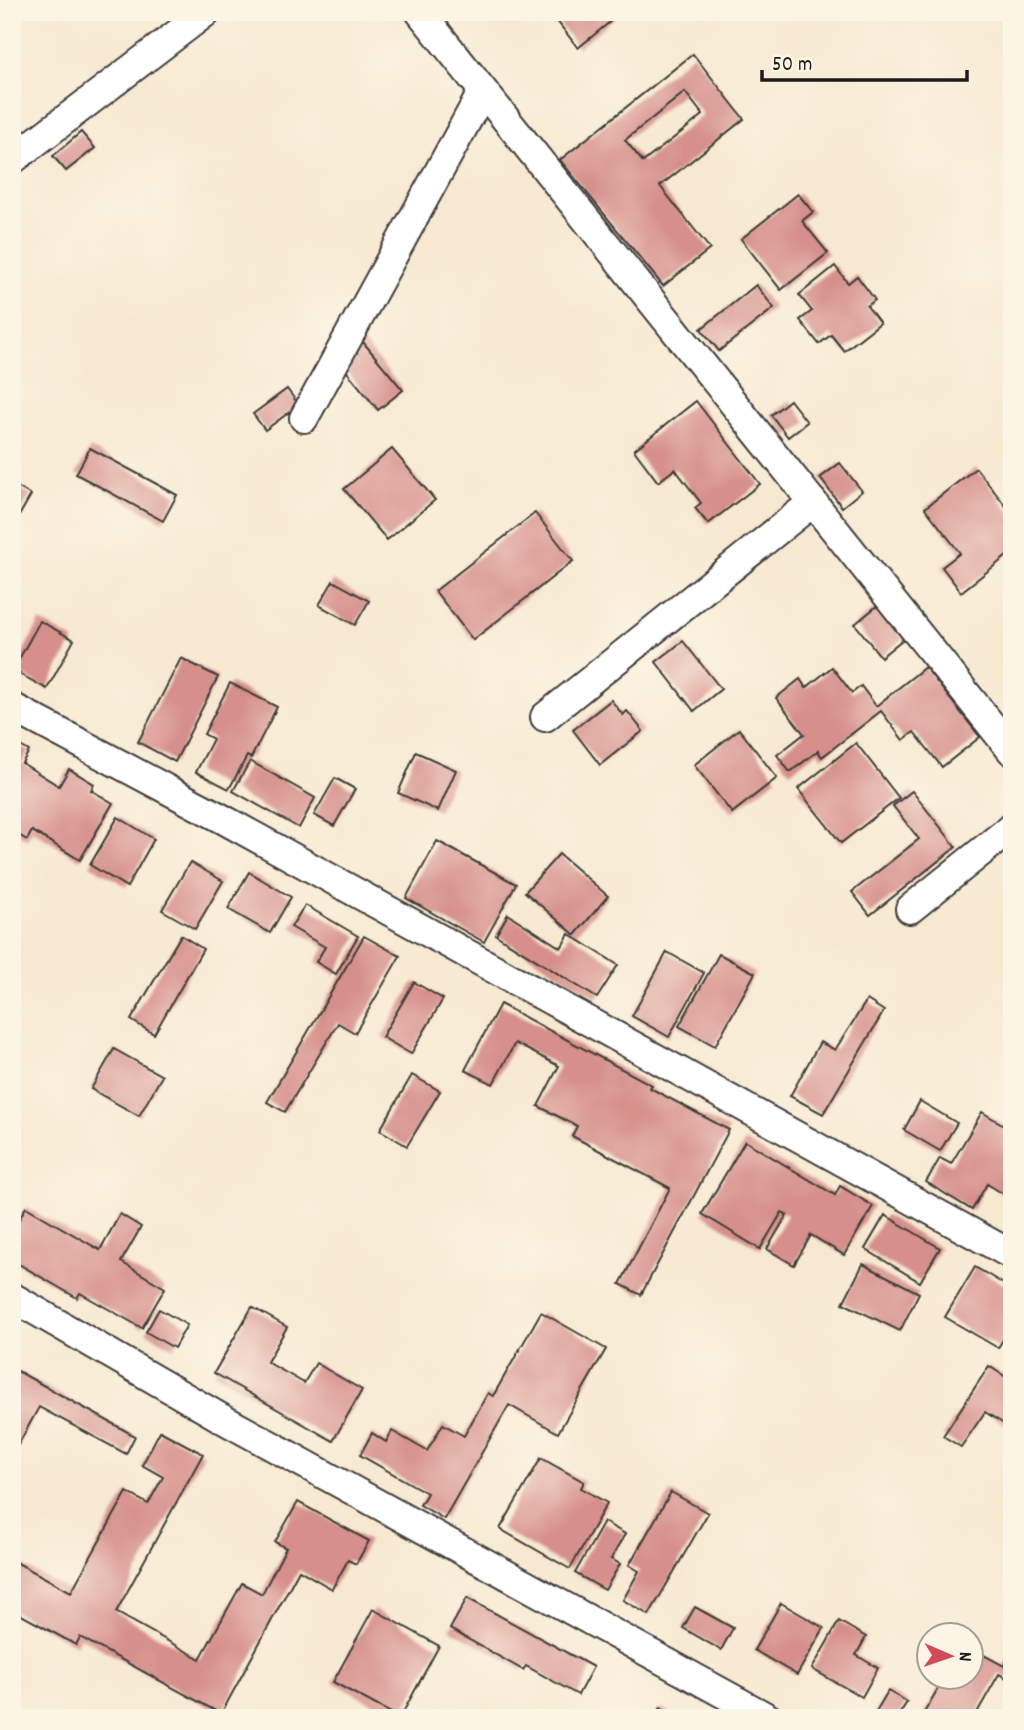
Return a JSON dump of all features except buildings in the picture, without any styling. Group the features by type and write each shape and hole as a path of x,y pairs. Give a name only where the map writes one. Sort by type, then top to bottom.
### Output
{"street":[{"path":"12,160 206,12"},
{"path":"420,12 1012,751"},
{"path":"304,418 483,91"},
{"path":"545,717 813,502"},
{"path":"12,707 233,824 1012,1255"},
{"path":"910,909 1012,827"},
{"path":"12,1297 221,1418 768,1718"}]}
